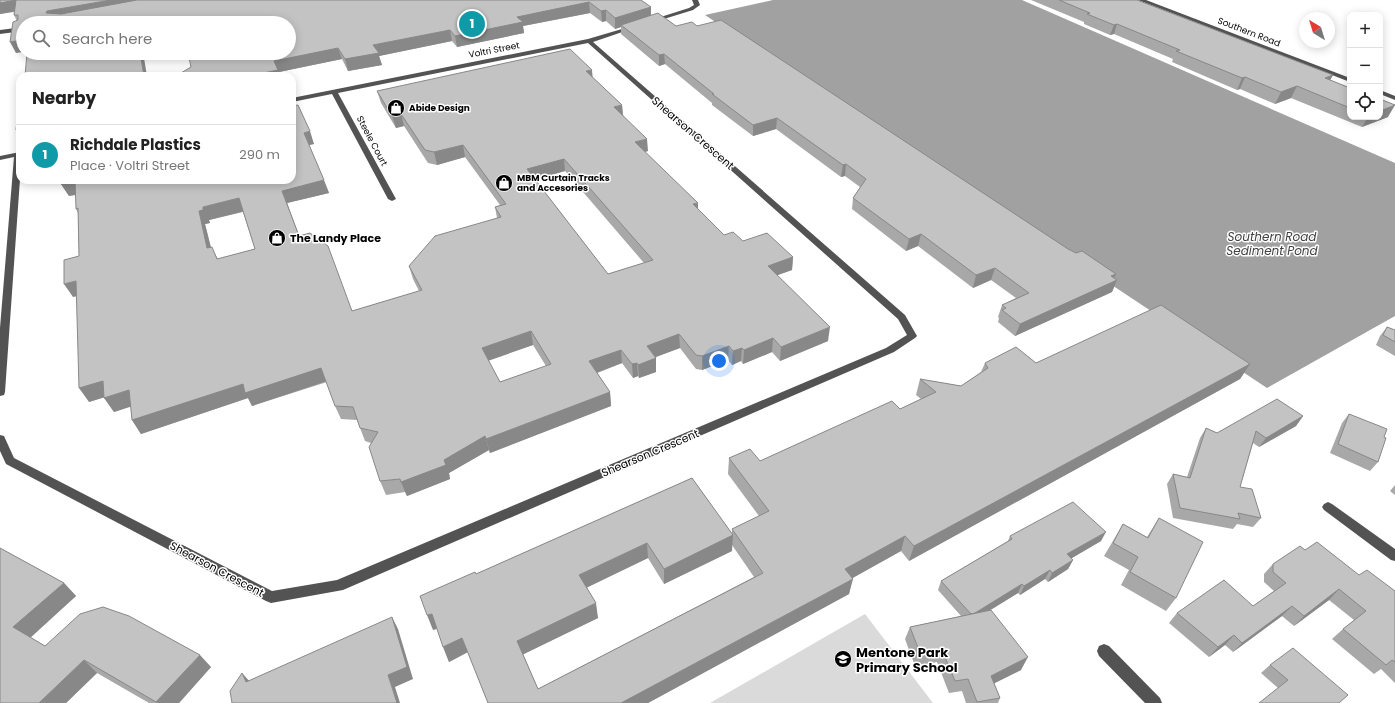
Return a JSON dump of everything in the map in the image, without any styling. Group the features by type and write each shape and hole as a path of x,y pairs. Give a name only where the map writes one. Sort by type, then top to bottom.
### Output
{"street":[{"name":"Southern Road","path":"1141,0 1347,79"},
{"path":"647,23 691,9 696,2"},
{"name":"Voltri Street","path":"296,99 589,41 640,25"},
{"path":"0,32 16,29"},
{"name":"Shearson Crescent","path":"0,439 10,461 271,597 338,586 890,350 912,336 902,317 589,41"},
{"name":"Steele Court","path":"335,92 392,199"},
{"path":"1383,93 1395,98"},
{"path":"0,158 16,155"},
{"path":"0,392 17,184"},
{"path":"1328,507 1395,556"},
{"path":"1104,651 1155,703"}],"shaded area":[{"name":"Mentone Park Primary School","path":"865,614 933,703 710,703"}],"water":[{"name":"Southern Road Sediment Pond","path":"773,0 1022,0 1395,163 1395,316 1267,388 705,15"}],"building":[{"path":"0,0 16,0 0,3"},
{"path":"16,0 111,0 47,11 46,13 61,14 137,0 641,0 651,7 615,18 606,10 601,11 589,2 517,17 523,22 455,36 450,30 373,45 379,53 345,59 338,48 296,57 296,16 14,15"},
{"path":"1059,0 1137,0 1333,75 1325,78 1347,87 1347,107 1297,86 1281,92 1245,77 1242,78 1176,51 1180,50 1117,24 1114,25 1087,14 1090,13"},
{"path":"658,13 676,26 692,22 697,26 721,20 1068,249 1076,253 1082,251 1116,274 1111,276 1117,280 1020,324 1002,310 1006,308 1002,305 1029,293 995,268 976,275 921,234 909,239 853,198 866,179 846,164 843,165 777,118 753,125 712,94 714,94 664,54 659,55 621,25"},
{"path":"16,21 16,41 10,42 13,22"},
{"path":"570,49 592,70 586,71 622,105 614,107 647,139 635,142 698,203 693,204 724,235 733,232 743,241 767,233 793,257 768,266 830,327 781,347 773,338 744,350 742,348 733,351 729,346 702,356 696,355 679,334 647,346 656,358 638,365 637,363 632,364 621,350 589,361 610,392 486,439 485,436 444,460 446,465 401,482 400,479 380,481 369,447 378,432 360,428 353,407 335,406 321,368 245,393 243,384 132,420 129,390 104,398 103,381 79,388 76,281 64,284 64,260 79,256 78,208 76,209 75,184 296,184 296,105 298,105 310,131 304,133 324,180 282,191 299,236 310,233 328,246 352,311 422,290 409,266 435,236 501,217 495,207 506,204 463,145 434,152 425,150 401,114 392,116 377,91","holes":["564,159 653,260 608,274 527,169","239,198 255,249 217,259 212,247 207,248 199,211 203,210 203,207","531,331 551,364 500,382 482,348"]},
{"path":"26,60 141,60 143,72 25,72"},
{"path":"190,60 279,60 274,61 278,70 268,72 183,72 191,67"},
{"path":"1383,100 1395,105 1383,110"},
{"path":"1161,305 1250,364 914,546 905,536 845,569 853,579 621,703 488,703 462,638 443,647 432,614 427,615 420,596 475,572 476,574 692,478 733,535 664,569 647,543 579,575 596,603 517,641 538,689 763,573 732,529 769,511 729,458 750,449 760,461 892,401 900,409 936,392 920,379 961,386 988,368 985,363 1016,347 1036,363"},
{"path":"1387,327 1395,330 1395,342 1383,335"},
{"path":"1277,399 1303,416 1266,438 1256,431 1240,487 1252,489 1261,518 1238,513 1240,519 1180,508 1173,474 1190,478 1206,428 1217,433"},
{"path":"1349,414 1387,429 1384,437 1386,438 1378,462 1338,444"},
{"path":"1073,502 1106,532 1067,554 1073,560 1052,573 1050,570 1024,586 1022,584 971,614 941,581 1012,539 1010,536"},
{"path":"1159,518 1203,542 1176,598 1130,572 1138,557 1113,543 1123,524 1148,538"},
{"path":"1317,542 1359,575 1367,570 1395,591 1395,662 1392,660 1386,665 1343,629 1366,611 1339,589 1304,616 1292,606 1242,643 1234,635 1218,647 1177,613 1224,580 1253,606 1286,583 1273,572 1273,564 1300,546 1305,550"},
{"path":"0,548 64,583 13,627 45,646 80,614 103,607 129,616 200,655 156,702 84,660 39,703 0,703"},
{"path":"991,610 1028,657 991,676 1000,698 977,702 968,679 955,681 942,650 920,653 910,627"},
{"path":"392,617 407,667 388,675 397,703 232,703 230,691 242,673 246,682"},
{"path":"1293,648 1348,695 1339,703 1259,703 1288,680 1270,665"}],"place":[{"name":"Richdale Plastics","path":"472,24"},
{"name":"Abide Design","path":"396,108"},
{"name":"MBM Curtain Tracks and Accesories","path":"504,183"},
{"name":"The Landy Place","path":"277,238"},
{"name":"Mentone Park Primary School","path":"843,659"}]}
